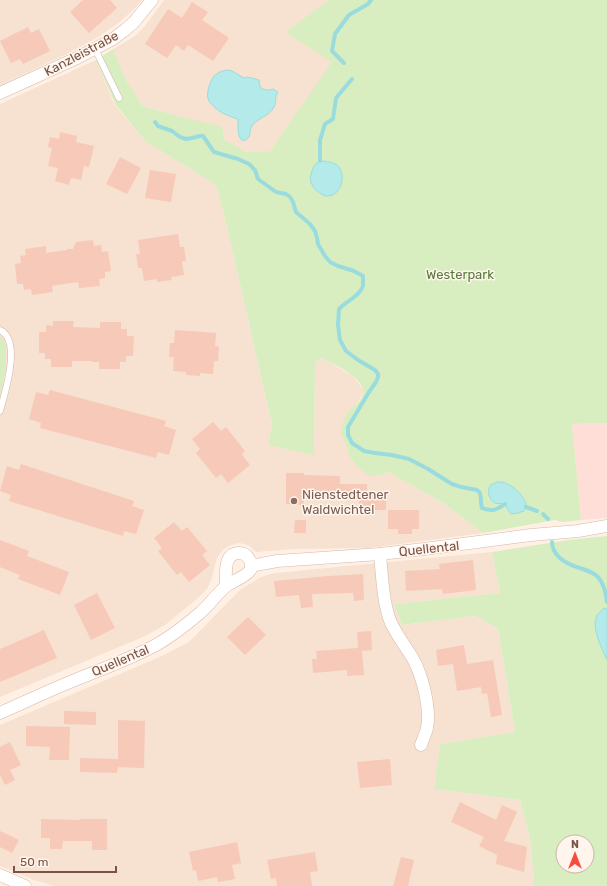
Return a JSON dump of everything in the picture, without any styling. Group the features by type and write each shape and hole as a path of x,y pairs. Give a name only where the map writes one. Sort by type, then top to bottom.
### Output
{"street":[{"name":"Kanzleistraße","path":"0,93 95,49 134,22 152,0"},
{"name":"Quellental","path":"0,713 156,645 171,636 186,624 216,597 226,585 242,578 248,573 251,566 277,561 380,554 479,543 607,526"},
{"path":"226,585 226,566 231,556 236,553 245,554 251,562 251,566"},
{"path":"380,554 388,615 391,623 413,658 426,700 428,728 421,745"},
{"path":"0,875 25,886"}],"lane":[{"path":"95,49 119,98"},
{"path":"0,330 8,337 11,346 11,358 5,394 0,411"}],"shaded area":[{"path":"0,0 142,0 117,24 101,35 67,54 0,85"},
{"path":"164,0 329,0 286,32 333,62 270,151 246,152 178,116 143,106 126,80 113,49 135,36 145,26"},
{"path":"96,60 114,104 145,141 216,185 272,426 268,445 314,454 315,363 321,358 353,376 363,389 363,394 348,413 341,436 346,443 350,457 377,476 388,472 443,503 483,533 369,548 294,549 256,552 250,546 245,544 238,543 231,545 224,549 219,555 207,589 165,625 143,637 0,697 0,104"},
{"path":"607,423 607,518 581,520 572,424"},
{"path":"492,552 500,593 394,604 402,625 476,616 498,629 515,732 440,744 434,789 520,800 530,839 534,886 55,886 34,880 0,866 0,725 162,656 189,642 240,590 259,578 267,575"}],"green space":[{"name":"Westerpark","path":"329,0 607,0 607,423 572,424 581,520 562,522 555,520 483,533 443,503 388,472 375,476 366,474 350,457 341,432 342,424 347,414 361,399 363,389 351,374 321,358 315,363 314,455 268,445 272,425 216,185 145,141 115,104 96,60 113,49 126,80 143,106 223,127 223,139 246,152 270,151 332,62 285,32","holes":["326,161 337,165 320,194 313,187","517,491 526,504 508,511 505,504 495,503"]},
{"path":"0,336 5,343 6,363 0,395"},
{"path":"607,536 607,609 604,608 596,619 596,631 607,660 607,886 534,886 530,839 520,800 434,789 440,744 515,732 498,629 476,616 402,625 394,604 500,593 492,552 568,540"}],"water":[{"path":"227,70 232,71 244,78 248,77 259,80 261,88 267,90 273,89 278,92 275,105 272,110 254,123 248,138 243,141 239,134 238,119 226,115 218,110 212,105 208,98 209,88 213,77 219,72"},
{"path":"320,161 338,166 342,173 341,185 337,192 330,196 325,196 316,190 310,178 315,164"},
{"path":"497,482 506,483 521,495 526,503 524,511 511,514 505,504 493,502 488,492 489,487"},
{"path":"604,608 607,609 607,660 595,628 597,617"}],"building":[{"path":"83,0 110,0 117,8 89,33 70,12"},
{"path":"192,2 208,12 202,20 229,38 213,61 188,45 184,51 176,45 167,58 145,44 168,9 182,18"},
{"path":"28,27 31,33 39,29 50,51 23,64 20,59 11,63 0,41"},
{"path":"60,132 77,136 76,142 94,146 89,167 84,166 81,180 71,178 69,185 55,181 58,168 48,166 52,148 48,147 50,137 59,139"},
{"path":"120,157 141,168 127,194 106,184"},
{"path":"150,170 176,174 171,202 145,198"},
{"path":"178,234 180,247 184,247 186,261 182,261 184,275 171,277 172,280 157,282 157,279 144,281 142,268 138,268 136,254 140,254 138,240"},
{"path":"93,240 94,246 101,245 102,252 108,251 111,271 105,272 105,278 99,279 100,286 79,288 78,282 52,286 53,292 32,295 31,289 24,290 23,284 17,284 15,264 21,263 20,256 26,255 25,249 46,246 46,253 73,249 76,242"},
{"path":"53,321 74,321 73,327 100,328 100,322 121,322 121,329 127,329 127,336 134,336 133,356 126,356 126,362 120,362 120,369 99,369 99,362 92,361 72,361 72,367 51,367 51,359 45,359 45,353 39,353 39,332 46,332 46,325 53,326"},
{"path":"175,330 216,333 215,346 219,347 218,361 214,361 213,374 200,373 200,376 186,375 186,372 173,371 174,357 169,357 170,343 174,343"},
{"path":"50,390 166,421 164,426 176,430 169,455 158,452 156,458 40,428 41,423 29,419 36,392 48,395"},
{"path":"213,422 221,431 226,427 245,451 242,455 250,465 228,483 221,474 216,478 196,453 200,449 192,439"},
{"path":"21,464 134,501 132,506 144,510 136,534 124,531 123,536 9,501 11,495 0,491 7,466 19,470"},
{"path":"286,473 340,476 340,484 367,484 367,493 386,494 386,510 359,510 359,497 304,497 304,505 286,504"},
{"path":"388,510 419,510 419,529 412,529 412,534 398,534 398,529 388,529"},
{"path":"295,520 306,520 306,533 294,533"},
{"path":"174,522 182,531 187,527 207,551 202,555 210,565 189,582 181,572 177,575 158,551 162,548 154,538"},
{"path":"0,540 29,551 27,556 69,572 60,595 18,579 20,575 0,567"},
{"path":"473,560 476,590 443,594 442,589 406,591 405,571 440,569 439,564"},
{"path":"363,574 364,600 354,601 353,593 312,594 313,607 301,608 299,595 276,597 274,581"},
{"path":"97,593 115,628 91,640 74,605"},
{"path":"248,617 266,635 245,655 227,637"},
{"path":"44,630 57,658 0,682 0,649"},
{"path":"371,631 372,650 362,651 364,675 347,676 347,670 313,673 312,659 317,659 316,651 358,648 357,632"},
{"path":"464,645 467,664 493,660 502,715 491,717 487,693 482,694 481,687 457,691 453,664 438,666 436,650"},
{"path":"64,711 96,712 96,725 64,724"},
{"path":"118,720 145,721 144,768 118,767 117,773 80,772 80,758 118,759"},
{"path":"26,726 70,727 69,760 49,760 50,747 26,746"},
{"path":"10,742 21,765 10,770 15,780 5,785 0,775 0,747"},
{"path":"390,759 392,785 360,788 357,762"},
{"path":"460,802 496,820 502,805 517,812 504,841 527,847 524,872 496,864 497,855 479,846 484,837 451,822"},
{"path":"41,819 107,819 107,850 92,850 92,841 63,841 62,849 50,849 50,838 41,838"},
{"path":"0,831 19,840 12,853 0,847"},
{"path":"237,842 241,863 232,865 235,879 218,882 217,877 198,881 196,870 193,871 189,852"},
{"path":"315,852 318,871 310,872 312,886 277,886 276,878 271,879 267,860"},
{"path":"401,857 414,860 408,886 393,886"}],"waterway":[{"path":"344,63 332,51 335,34 349,15 368,4 371,0"},
{"path":"320,161 320,140 325,124 333,119 336,98 352,79"},
{"path":"155,122 158,126 172,131 180,137 186,139 203,136 214,152 249,164 255,170 258,179 276,192 286,194 290,197 296,212 310,224 315,231 318,244 330,262 363,276 363,286 359,293 339,309 338,325 340,340 346,351 375,370 378,374 376,382 348,427 348,435 352,443 364,451 409,459 452,484 477,490 480,493 482,508 494,510 505,504"},
{"path":"526,507 537,511"},
{"path":"543,514 548,519"},
{"path":"552,542 552,546 556,554 562,560 597,576 604,588 607,602"}],"place":[{"name":"Nienstedtener Waldwichtel","path":"294,501"}]}
